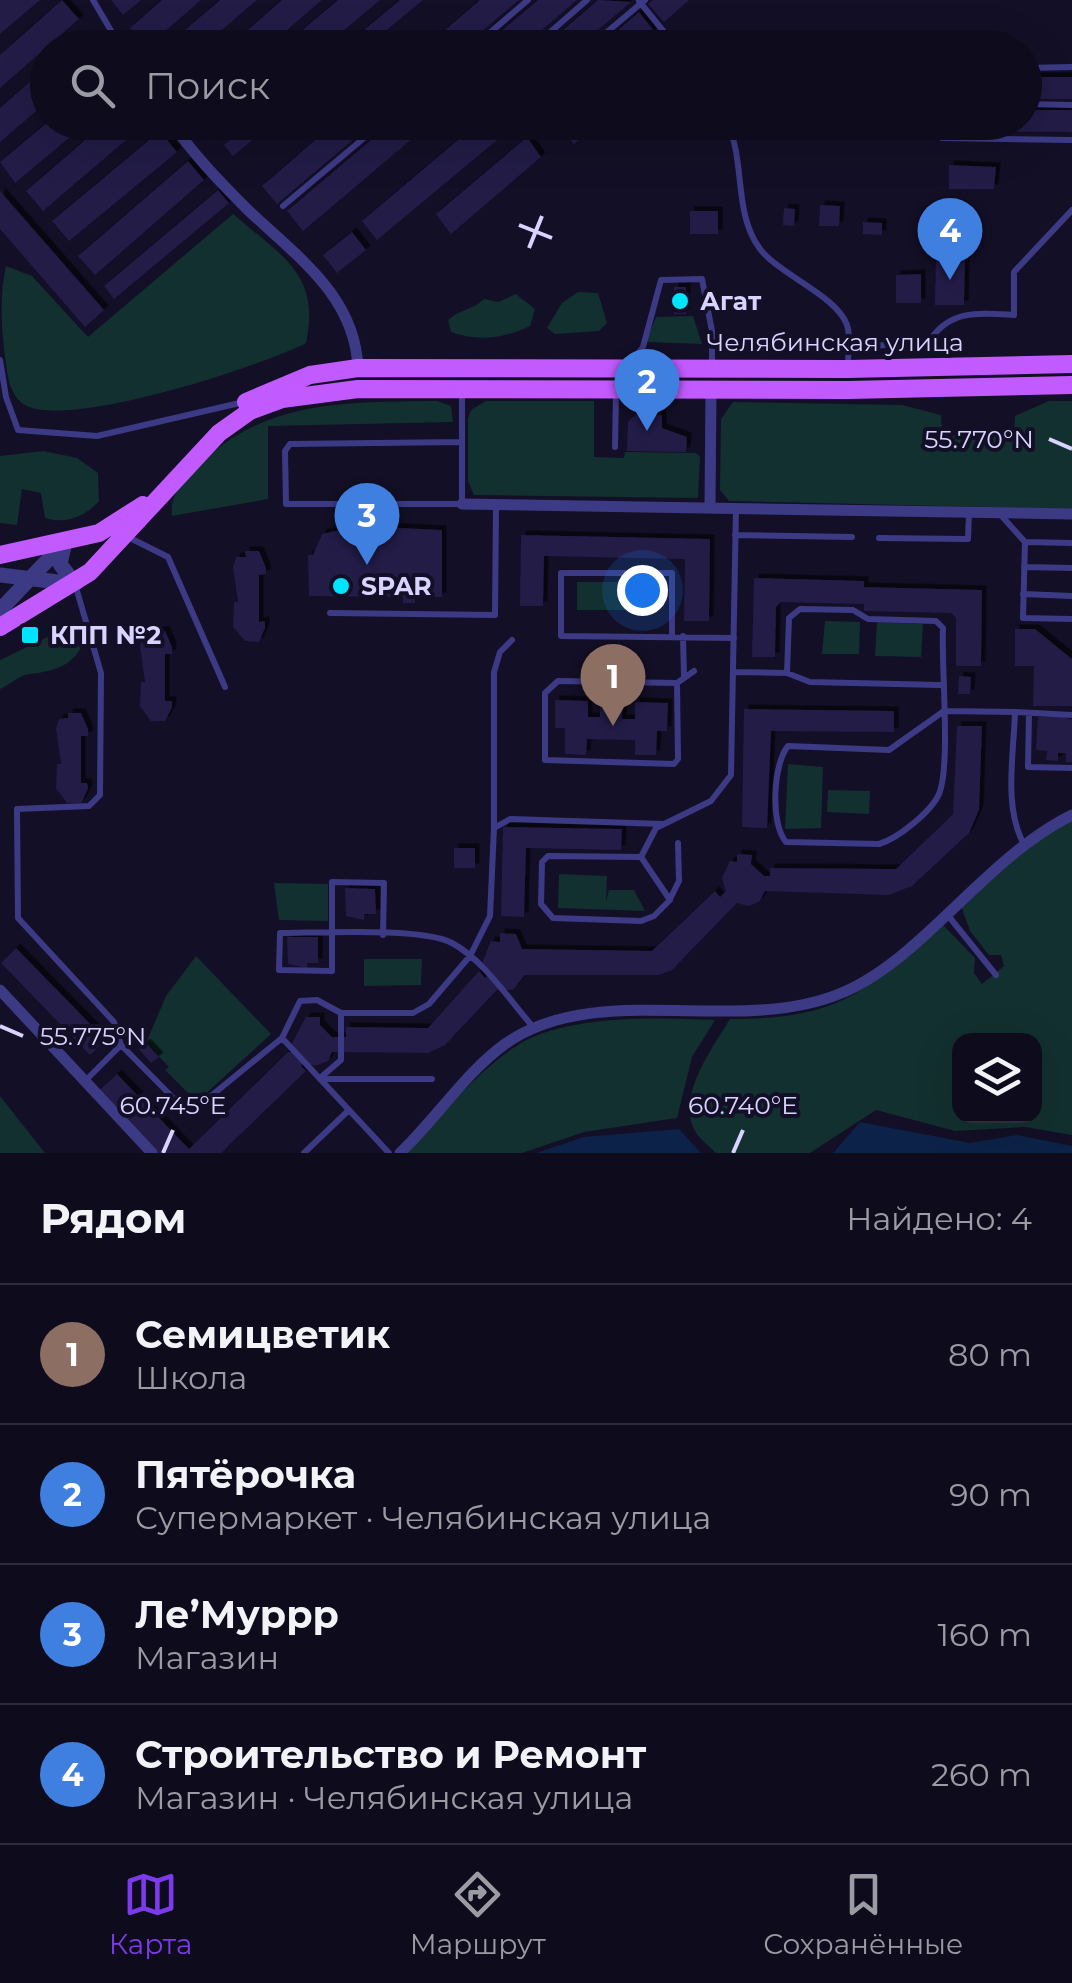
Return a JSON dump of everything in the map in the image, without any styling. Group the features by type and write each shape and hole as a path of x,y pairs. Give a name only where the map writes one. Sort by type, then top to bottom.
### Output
{"main road":[{"name":"Челябинская улица","path":"121,532 196,445 246,402 310,375 358,368 848,369 1072,364"},
{"path":"711,388 712,367"},
{"path":"949,367 949,389"},
{"path":"358,368 358,389"},
{"path":"848,369 848,390"},
{"name":"Челябинская улица","path":"121,532 220,432 250,411 282,399 358,389 848,390 1072,385"},
{"path":"0,556 121,532"},
{"path":"0,627 75,584 121,532"}],"street":[{"path":"186,140 216,177 325,282 345,311 357,345 358,368"},
{"path":"710,506 711,388"},
{"path":"462,504 1072,514"},
{"path":"0,610 65,542"},
{"path":"65,542 60,564 75,584"},
{"path":"0,575 75,584"},
{"path":"400,1153 478,1068 504,1044 534,1028 587,1015 768,1010 816,1002 877,973 1024,844 1072,815"},
{"path":"0,990 152,1153"}],"lane":[{"path":"92,0 110,30"},
{"path":"493,30 528,0"},
{"path":"553,30 587,0"},
{"path":"608,30 641,1 663,30"},
{"path":"1042,68 1072,68"},
{"path":"1042,104 1072,105"},
{"path":"283,206 362,140"},
{"path":"736,140 748,231 772,262 840,313 848,326 848,369"},
{"path":"1042,140 1072,140"},
{"path":"848,349 930,340 938,328 966,313 1014,315 1014,272 1072,210"},
{"path":"627,367 643,347 661,280 702,279 712,331 712,367"},
{"path":"0,360 6,398 18,430 97,436 246,402"},
{"path":"615,447 616,387"},
{"path":"462,388 462,442 462,504 286,504 286,451 294,443 462,442"},
{"path":"330,612 495,615 496,505"},
{"path":"641,856 652,832 698,810 725,788 730,774 736,507"},
{"path":"878,538 968,538 968,512"},
{"path":"998,512 1025,542 1023,618 1072,619"},
{"path":"121,532 168,557 225,686"},
{"path":"735,536 852,537"},
{"path":"1025,542 1072,542"},
{"path":"1024,567 1072,568"},
{"path":"672,636 672,574 561,573 560,636 734,638"},
{"path":"75,584 101,673 100,794 89,806 17,808 14,905 25,929 114,1022 121,1045 189,1114 282,1038 300,1000 316,1000 342,1013 422,1010 470,956 493,906 494,672 500,652 512,640"},
{"path":"1024,594 1072,596"},
{"path":"786,673 788,624 793,611 853,610 868,619 941,624 940,685 944,711 942,784 937,799 890,841 786,842 780,836 780,757 788,746 889,750 944,711 1072,715"},
{"path":"683,636 680,681 678,759 674,764 546,760 545,693 549,686 558,682 680,681 694,671"},
{"path":"733,672 786,673 810,682 940,685"},
{"path":"1015,712 1013,806 1016,830 1024,844"},
{"path":"1029,713 1028,767 1072,768"},
{"path":"494,828 510,819 663,824"},
{"path":"641,856 548,856 542,862 542,909 560,919 641,921 654,916 670,900 679,881 678,843"},
{"path":"641,856 670,900"},
{"path":"383,935 384,883 332,882 331,934 332,971 280,970 280,933 331,934 383,935 430,936 449,940 470,956 534,1028"},
{"path":"946,912 996,975"},
{"path":"319,1079 341,1060 342,1013"},
{"path":"282,1038 389,1153"},
{"path":"85,1081 121,1045"},
{"path":"319,1079 432,1078"},
{"path":"304,1153 348,1110"}],"green space":[{"path":"233,214 281,255 302,282 308,299 306,343 250,366 121,402 48,410 19,400 9,380 3,339 6,266 32,276 88,337"},
{"path":"578,292 598,293 607,323 599,331 555,334 547,328 562,303"},
{"path":"516,294 535,309 530,326 491,337 451,332 448,320 457,314 484,299 498,302"},
{"path":"693,316 702,344 646,342 656,317"},
{"path":"437,401 451,406 453,422 268,426 268,499 172,516 174,496 189,475 247,429 307,409 370,402"},
{"path":"486,401 594,401 594,457 624,458 625,452 696,453 700,456 698,498 474,495 468,481 468,419 471,410"},
{"path":"1049,401 1072,401 1072,509 729,501 720,490 721,419 733,402 902,405 941,415 942,433 1014,434 1015,416"},
{"path":"43,451 77,458 98,473 99,501 75,518 53,520 45,518 41,493 22,489 17,525 0,523 0,456"},
{"path":"577,582 655,582 655,610 577,610"},
{"path":"825,621 860,622 859,654 822,654"},
{"path":"877,622 923,624 921,657 875,656"},
{"path":"71,626 85,634 72,659 58,668 22,676 0,689 0,660"},
{"path":"788,764 823,767 821,828 785,829"},
{"path":"828,790 870,791 869,814 827,812"},
{"path":"1072,820 1072,1135 1025,1127 955,1131 876,1110 810,1153 716,1153 698,1136 690,1116 693,1087 730,1019 799,1014 848,997 891,968 942,924 975,958 974,973 982,984 1004,966 1001,955 989,955 970,931 961,906 1012,857"},
{"path":"559,874 607,876 606,901 609,890 634,890 645,911 558,908"},
{"path":"274,883 328,884 328,921 279,920"},
{"path":"196,956 271,1034 201,1098 192,1097 165,1070 169,1067 146,1043 166,996"},
{"path":"364,959 422,959 421,985 364,986"},
{"path":"715,1020 692,1057 677,1118 584,1132 522,1153 406,1153 485,1070 538,1035 603,1021"},
{"path":"0,1096 45,1153 0,1153"}],"water":[{"path":"860,1122 970,1143 1017,1135 1072,1146 1072,1153 833,1153"},
{"path":"679,1129 701,1153 536,1153 584,1137"}],"building":[{"path":"0,0 40,0 0,34"},
{"path":"62,0 79,19 66,30 30,30 30,62 0,88 0,55"},
{"path":"111,0 141,0 123,15"},
{"path":"162,0 201,0 167,30 130,28"},
{"path":"220,0 257,0 222,30 185,30"},
{"path":"282,0 322,0 287,30 248,30"},
{"path":"338,0 380,0 344,30 302,30"},
{"path":"400,0 423,0 387,30 364,30"},
{"path":"480,0 519,0 483,30 445,30"},
{"path":"538,0 577,0 542,30 502,30"},
{"path":"598,0 631,2 598,30 563,30"},
{"path":"653,0 689,0 664,22 648,4"},
{"path":"639,12 653,30 618,30"},
{"path":"1042,77 1072,77 1072,99 1042,99"},
{"path":"30,82 30,116 0,142 0,108"},
{"path":"1042,110 1072,110 1072,132 1042,132"},
{"path":"30,137 66,140 15,183 0,162"},
{"path":"85,140 126,140 43,211 26,191"},
{"path":"149,140 167,140 177,152 69,241 52,221"},
{"path":"230,140 252,140 233,156 224,145"},
{"path":"315,140 353,140 277,204 262,186"},
{"path":"371,140 411,140 303,231 287,211"},
{"path":"458,140 497,140 377,240 362,221"},
{"path":"523,140 529,140 541,157 451,234 436,214"},
{"path":"188,161 204,180 95,275 78,256"},
{"path":"949,165 996,167 994,189 949,189"},
{"path":"218,190 229,203 114,299 104,286"},
{"path":"0,191 104,310 85,327 0,229"},
{"path":"820,205 840,206 839,226 819,226"},
{"path":"784,208 795,209 794,226 783,225"},
{"path":"690,211 718,211 718,234 690,234"},
{"path":"863,222 882,223 882,235 863,234"},
{"path":"352,232 366,250 337,273 323,255"},
{"path":"936,255 965,255 964,305 935,305"},
{"path":"921,274 921,303 896,303 896,275"},
{"name":"Агат","path":"674,287 686,287 686,314 674,314"},
{"path":"635,415 662,415 662,428 687,437 686,452 627,451 628,422"},
{"path":"339,525 442,530 442,597 415,597 415,603 403,603 403,597 309,596 308,555 313,555 322,534 339,530"},
{"path":"521,535 710,539 709,621 684,621 685,559 544,556 543,606 520,606"},
{"path":"245,551 259,551 266,568 266,574 259,575 259,622 265,621 265,628 259,642 245,641 233,627 234,602 238,602 233,567 236,557 246,557"},
{"path":"754,578 864,581 864,587 982,590 981,666 956,666 956,618 951,613 864,611 864,604 781,602 776,607 775,657 752,657"},
{"path":"1015,629 1035,629 1072,659 1072,706 1033,706 1034,666 1015,666"},
{"path":"152,631 165,631 172,647 172,654 165,654 165,701 172,701 172,707 165,721 151,721 140,706 141,682 145,682 140,646 143,636 152,636"},
{"path":"959,676 971,677 970,694 958,694"},
{"path":"600,696 623,697 622,719 635,719 635,702 668,703 667,731 657,731 656,755 635,755 635,740 587,739 586,755 565,754 565,728 555,728 555,700 588,701 588,717 600,717"},
{"path":"744,709 894,711 894,732 771,731 767,828 742,827"},
{"path":"68,713 81,713 88,729 88,736 81,736 81,783 87,783 88,789 81,803 67,803 56,788 57,764 61,764 56,728 59,719 68,718"},
{"path":"1038,717 1072,719 1072,762 1066,762 1066,753 1058,753 1058,761 1046,760 1047,751 1036,750"},
{"path":"957,726 982,726 979,810 969,833 912,886 889,895 765,891 759,902 748,906 737,903 672,970 659,975 525,975 513,990 497,990 445,1045 428,1053 332,1052 328,1061 315,1066 304,1062 301,1066 306,1071 221,1153 156,1153 97,1092 117,1074 189,1149 288,1052 293,1052 292,1043 306,1017 320,1017 320,1025 332,1037 346,1037 346,1027 428,1028 479,971 485,978 491,973 482,963 491,941 500,942 500,933 516,934 522,949 652,951 715,891 720,897 726,891 722,878 730,861 737,862 737,854 752,855 751,864 764,876 770,876 770,868 896,869 953,814"},
{"path":"503,827 622,829 621,850 526,848 524,917 501,916"},
{"path":"454,848 475,848 475,868 454,868"},
{"path":"345,888 375,889 376,914 364,914 364,920 346,916"},
{"path":"287,937 318,937 318,963 307,963 307,968 288,964"},
{"path":"16,948 106,1040 90,1055 1,963"},
{"path":"146,1043 159,1057 151,1063 139,1049"}],"place":[{"name":"Строительство и Ремонт","path":"950,280"},
{"name":"Агат","path":"680,301"},
{"name":"Пятёрочка","path":"647,431"},
{"name":"Ле’Муррр","path":"367,565"},
{"name":"SPAR","path":"341,586"},
{"name":"КПП №2","path":"30,635"},
{"name":"Семицветик","path":"613,726"}]}
